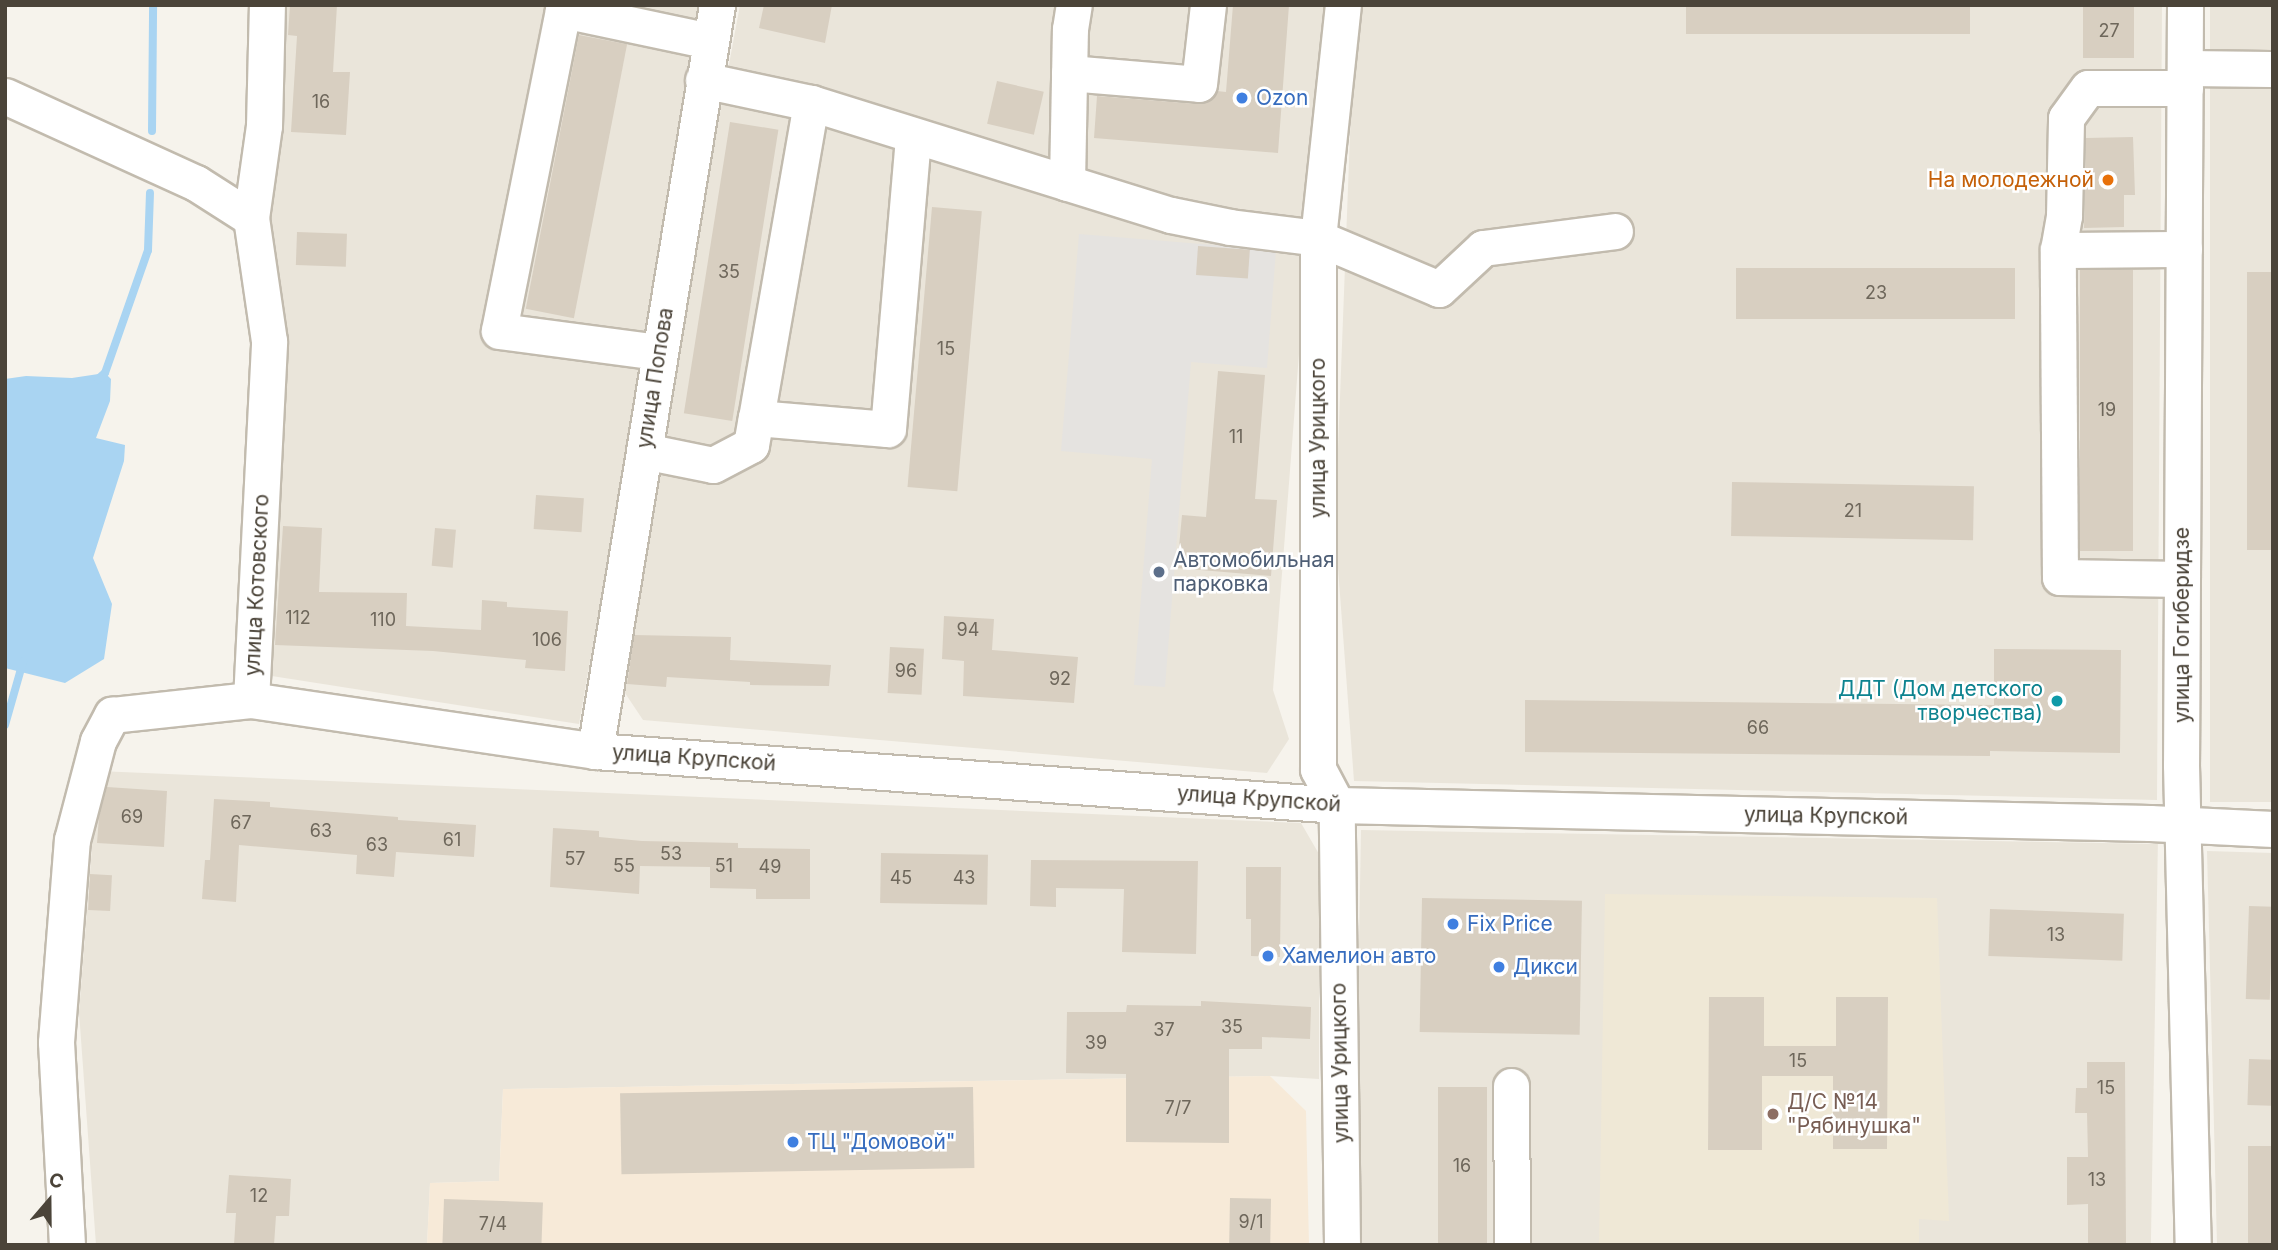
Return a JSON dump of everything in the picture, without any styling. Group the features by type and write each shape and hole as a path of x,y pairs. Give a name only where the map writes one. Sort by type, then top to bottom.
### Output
{"street":[{"name":"улица Котовского","path":"67,1245 56,1042 72,840 98,741 112,715 251,700 269,341 251,218 264,126 267,5"},
{"name":"улица Попова","path":"596,751 717,5"},
{"path":"1067,183 1069,73 1074,5"},
{"path":"1069,73 1199,84 1208,5"},
{"name":"улица Урицкого","path":"1342,1245 1337,805 1318,769 1318,238 1343,5"},
{"name":"улица Гогиберидзе","path":"2185,5 2182,825 2193,1245"},
{"path":"659,352 499,331 564,8 710,41"},
{"path":"2182,579 2060,577 2058,250 2064,216 2066,118 2088,88 2273,69"},
{"path":"703,80 811,103 913,138 1171,215 1241,229 1318,238 1438,289 1483,248 1615,232"},
{"path":"5,96 196,183 251,218"},
{"path":"643,451 713,465 751,445 811,103"},
{"path":"757,418 888,429 913,138"},
{"path":"2058,250 2184,249"},
{"name":"улица Крупской","path":"251,700 596,751 1337,805 2273,829"},
{"path":"1511,1086 1512,1245"}],"shaded area":[{"path":"278,5 705,5 579,724 259,674"},
{"path":"740,5 1326,5 1273,690 1289,739 1267,773 643,720 615,678"},
{"path":"1355,5 2162,5 2157,800 1354,781 1335,528"},
{"path":"2210,5 2273,5 2273,802 2210,802"},
{"name":"Автомобильная парковка","path":"1079,234 1276,250 1267,368 1191,362 1165,687 1134,685 1152,459 1061,451"},
{"path":"98,771 1301,823 1319,854 1319,1079 1270,1076 503,1089 499,1181 430,1183 427,1245 96,1245 79,1012"},
{"path":"1361,830 2158,844 2151,1245 1354,1245"},
{"path":"2207,851 2273,853 2273,1245 2217,1245"},
{"name":"Д/С №14 \"Рябинушка\"","path":"1605,894 1937,898 1949,1221 1919,1219 1919,1245 1599,1245"},
{"path":"1270,1076 1306,1111 1309,1245 427,1245 430,1183 499,1181 503,1089"}],"water":[{"path":"105,373 111,379 110,401 96,438 125,445 124,461 93,558 112,604 104,659 65,683 5,668 5,379 26,376 72,378"}],"building":[{"path":"290,5 337,5 333,72 350,72 346,135 291,132 297,36 288,35"},
{"path":"764,5 832,5 825,43 759,28"},
{"path":"1233,5 1289,5 1278,153 1094,138 1097,96 1197,104 1208,102 1217,91 1226,92"},
{"path":"1686,5 1970,5 1970,34 1686,34"},
{"path":"2083,5 2134,5 2134,58 2083,58"},
{"path":"579,35 627,44 574,318 526,309"},
{"path":"997,81 1044,92 1034,135 987,124"},
{"path":"730,122 778,130 732,421 684,413"},
{"path":"2133,137 2135,195 2124,195 2124,227 2084,228 2086,138"},
{"path":"932,207 982,211 957,491 908,487"},
{"path":"297,232 347,234 346,267 296,265"},
{"path":"1198,246 1250,250 1248,279 1196,275"},
{"path":"1736,268 2015,268 2015,319 1736,319"},
{"path":"2080,270 2133,270 2133,551 2080,551"},
{"path":"2247,272 2273,272 2273,550 2247,550"},
{"path":"1218,371 1265,375 1255,499 1277,500 1271,576 1177,568 1182,515 1206,517"},
{"path":"1732,482 1974,486 1973,540 1731,536"},
{"path":"536,495 584,498 582,532 534,529"},
{"path":"283,526 322,528 319,592 407,593 406,626 481,630 482,600 507,602 507,607 568,611 565,671 525,668 526,660 433,651 275,645"},
{"path":"435,528 456,530 453,568 432,566"},
{"path":"944,616 994,619 992,650 1078,657 1074,703 963,696 964,661 942,659"},
{"path":"634,635 731,637 730,660 831,665 829,686 750,685 750,682 667,677 666,687 627,684"},
{"path":"890,647 924,649 922,695 888,693"},
{"path":"1994,649 2121,650 2120,753 1990,751 1990,756 1525,752 1525,700 1994,705"},
{"path":"107,787 167,791 164,847 97,843 99,817"},
{"path":"214,799 270,802 270,807 398,817 398,820 476,825 474,857 396,852 394,877 356,874 357,855 239,845 236,902 202,899 205,860 210,860"},
{"path":"553,828 599,831 599,837 642,841 738,843 738,848 810,849 810,899 756,899 756,889 710,888 710,867 640,866 639,894 550,887"},
{"path":"881,853 988,855 987,905 880,903"},
{"path":"1031,860 1198,861 1196,954 1122,952 1124,889 1056,888 1056,907 1030,906"},
{"path":"1246,867 1281,867 1280,957 1251,956 1251,919 1246,919"},
{"path":"90,874 112,875 110,911 88,910"},
{"path":"1422,898 1582,901 1580,1035 1420,1032"},
{"path":"2249,906 2273,907 2270,1000 2246,999"},
{"path":"1990,909 2124,914 2122,961 1988,956"},
{"path":"1709,997 1764,997 1764,1046 1836,1046 1836,997 1888,997 1887,1149 1833,1149 1833,1076 1762,1076 1762,1150 1708,1150"},
{"path":"1201,1001 1311,1007 1310,1039 1262,1037 1262,1049 1229,1049 1229,1143 1126,1142 1126,1074 1066,1073 1067,1012 1126,1012 1127,1005 1201,1006"},
{"path":"2249,1059 2273,1060 2271,1106 2247,1105"},
{"path":"2087,1062 2125,1062 2126,1245 2088,1245 2088,1204 2067,1205 2067,1157 2088,1157 2087,1113 2075,1113 2076,1088 2087,1088"},
{"path":"973,1087 974,1168 621,1174 620,1093"},
{"path":"1438,1087 1487,1087 1487,1245 1438,1245"},
{"path":"2248,1146 2273,1146 2273,1245 2248,1245"},
{"path":"229,1175 291,1179 289,1216 276,1216 274,1245 234,1245 236,1213 226,1213"},
{"path":"1230,1198 1271,1199 1270,1245 1229,1245"},
{"path":"444,1199 543,1202 541,1245 442,1245"}],"waterway":[{"path":"152,131 153,5"},
{"path":"98,379 105,373 148,250 150,193"},
{"path":"5,725 23,662"}],"place":[{"name":"Ozon","path":"1242,98"},
{"name":"На молодежной","path":"2108,180"},
{"name":"Автомобильная парковка","path":"1159,572"},
{"name":"ДДТ (Дом детского творчества)","path":"2057,701"},
{"name":"Fix Price","path":"1453,924"},
{"name":"Хамелион авто","path":"1268,956"},
{"name":"Дикси","path":"1499,967"},
{"name":"Д/С №14 \"Рябинушка\"","path":"1773,1114"},
{"name":"ТЦ \"Домовой\"","path":"793,1142"}]}
